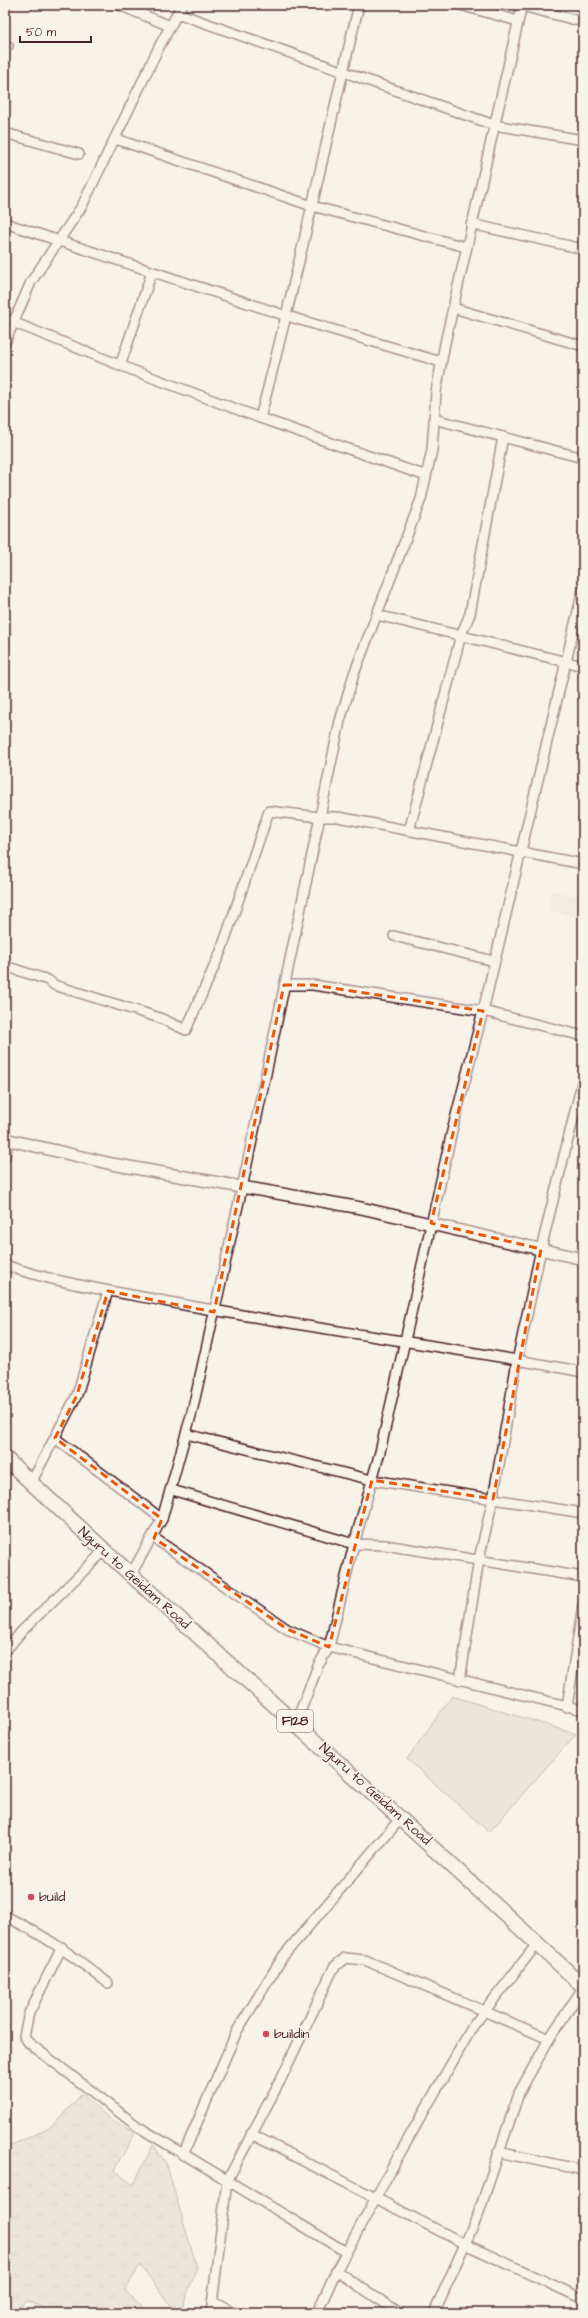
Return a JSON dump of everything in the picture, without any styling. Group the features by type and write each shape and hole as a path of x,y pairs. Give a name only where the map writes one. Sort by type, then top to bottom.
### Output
{"main road":[{"name":"Nguru to Geidam Road","path":"5,1458 130,1576 296,1722 583,1987"}],"street":[{"path":"119,5 170,26"},
{"path":"260,418 288,316 342,73 359,5"},
{"path":"460,5 518,21"},
{"path":"130,1576 154,1538 162,1519 172,1490 186,1434 242,1188 340,721 354,674 421,499 432,450 441,362 471,224 522,6 583,22"},
{"path":"5,342 8,321 31,282 60,242 82,206 179,9 342,73 494,125 583,140"},
{"path":"5,133 79,154"},
{"path":"116,139 312,206 466,247"},
{"path":"5,223 288,316 441,362"},
{"path":"471,224 583,249"},
{"path":"120,366 152,272"},
{"path":"453,308 583,346"},
{"path":"8,321 120,366 260,418 426,476"},
{"path":"434,419 583,458"},
{"path":"409,831 461,636 470,614 503,437"},
{"path":"296,1722 318,1666 329,1647 354,1544 372,1480 406,1340 452,1131 483,1011 583,590"},
{"path":"377,615 583,666"},
{"path":"5,966 48,980 54,985 160,1018 186,1030 221,951 269,811 319,817 338,817 583,864"},
{"path":"394,936 494,961"},
{"path":"284,985 313,985 483,1011 583,1036"},
{"path":"460,1680 479,1559 493,1499 517,1360 541,1249 583,1079"},
{"path":"5,1157 7,1140 112,1164 361,1208 583,1259"},
{"path":"5,1265 108,1291 214,1312 406,1340 583,1372"},
{"path":"31,1483 77,1395 108,1291"},
{"path":"186,1434 372,1480 583,1513"},
{"path":"55,1438 162,1519"},
{"path":"172,1490 354,1544 385,1545 583,1577"},
{"path":"154,1538 287,1629 329,1647 583,1710"},
{"path":"5,1651 22,1631 104,1551"},
{"path":"567,1707 583,1605"},
{"path":"183,2155 237,2031 284,1956 401,1818"},
{"path":"5,1916 39,1932 62,1947 108,1984"},
{"path":"317,2313 346,2252 473,2026 537,1944"},
{"path":"62,1947 29,2013 24,2036 29,2043 137,2126 346,2252"},
{"path":"211,2313 227,2181 280,2081 334,1967 345,1958 365,1960 549,2039"},
{"path":"434,2313 478,2215 519,2093 549,2039 583,1987"},
{"path":"251,2134 464,2244 583,2299"},
{"path":"498,2152 583,2170"},
{"path":"336,2271 400,2313"},
{"path":"213,2302 234,2313"}],"highlighted area":[{"path":"284,985 313,985 483,1011 431,1223 541,1249 493,1499 372,1480 329,1647 287,1629 154,1538 162,1519 55,1438 77,1395 108,1291 214,1312"}],"shaded area":[{"path":"550,891 582,897 577,916 549,911"}],"green space":[{"path":"452,1696 576,1734 489,1832 407,1759"},
{"path":"82,2094 110,2119 135,2133 114,2170 133,2185 153,2145 166,2163 197,2268 180,2313 176,2313 140,2265 125,2291 150,2313 54,2313 28,2301 9,2313 5,2313 5,2148 50,2128"}],"place":[{"name":"build","path":"31,1897"},
{"name":"buildin","path":"266,2034"}]}
